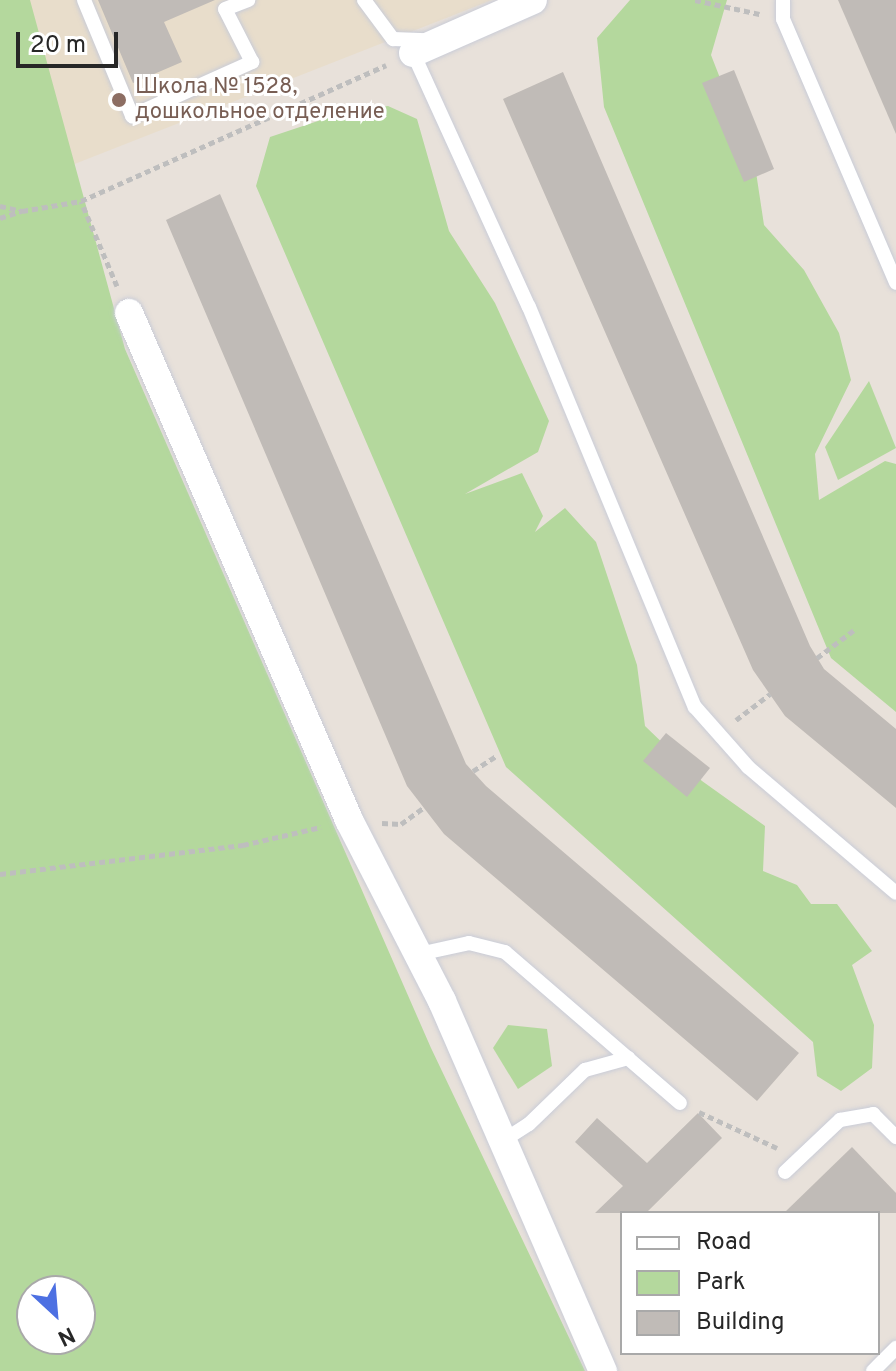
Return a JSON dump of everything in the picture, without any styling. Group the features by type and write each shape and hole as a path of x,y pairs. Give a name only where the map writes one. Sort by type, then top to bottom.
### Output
{"street":[{"path":"413,53 533,0"},
{"path":"129,313 349,820 419,954 603,1371"}],"lane":[{"path":"84,0 132,116 252,62 225,9 248,0"},
{"path":"364,0 393,39 442,40"},
{"path":"783,0 783,19 896,283"},
{"path":"413,53 535,320 695,707 748,767 896,893"},
{"path":"419,954 469,943 505,952 680,1103"},
{"path":"500,1143 529,1124 585,1070 628,1058"},
{"path":"785,1172 840,1120 873,1114 896,1137"},
{"path":"873,1371 896,1348"}],"path":[{"path":"695,0 783,19"},
{"path":"0,218 81,201 413,53"},
{"path":"81,201 129,313"},
{"path":"0,206 22,211"},
{"path":"817,658 854,630"},
{"path":"719,733 770,694"},
{"path":"473,771 496,756"},
{"path":"0,874 243,845 349,820 401,824 424,807"},
{"path":"680,1103 799,1159"}],"shaded area":[{"name":"Школа № 1528, дошкольное отделение","path":"0,0 492,0 16,187"}],"green space":[{"path":"0,0 30,0 125,349 431,1048 585,1371 0,1371"},
{"path":"630,0 727,0 711,55 727,96 749,126 764,225 804,270 839,333 851,380 815,454 819,500 885,461 896,464 896,712 831,658 604,107 597,38"},
{"path":"388,106 417,119 449,231 495,303 549,421 538,452 465,494 522,473 543,516 535,532 565,508 596,542 637,665 645,726 702,781 765,826 763,871 797,885 811,904 837,904 872,951 852,965 874,1025 872,1068 841,1091 817,1076 813,1042 506,767 256,186 270,137 348,111"},
{"path":"869,381 896,448 838,480 825,447"},
{"path":"508,1025 547,1029 552,1066 518,1089 493,1048"}],"building":[{"path":"98,0 215,0 164,22 182,62 133,83"},
{"path":"838,0 896,0 896,134"},
{"path":"734,70 774,169 744,182 702,83"},
{"path":"563,72 810,646 824,669 896,729 896,808 785,716 753,670 503,99"},
{"path":"220,194 466,764 486,786 799,1053 757,1101 444,834 407,786 166,220"},
{"path":"666,733 710,768 687,797 643,761"},
{"path":"698,1113 722,1138 648,1211 620,1213 595,1213 623,1186 575,1142 597,1118 647,1163"},
{"path":"852,1147 896,1193 896,1213 786,1211"}],"place":[{"name":"Школа № 1528, дошкольное отделение","path":"119,100"}]}
